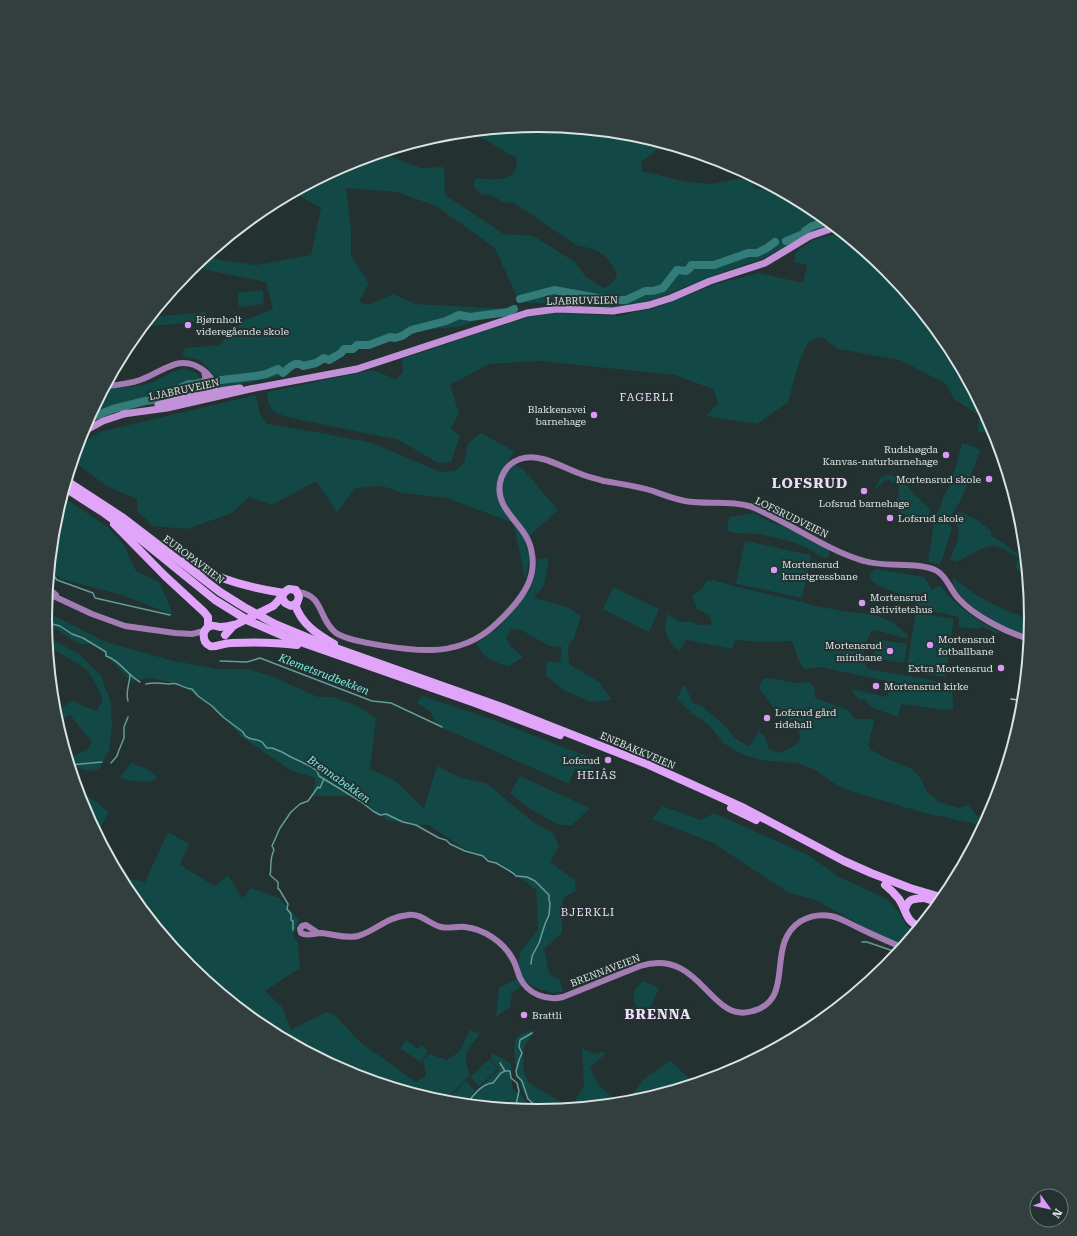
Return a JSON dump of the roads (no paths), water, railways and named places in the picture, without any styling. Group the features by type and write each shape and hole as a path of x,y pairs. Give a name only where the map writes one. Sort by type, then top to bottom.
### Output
{"highway":[{"name":"EUROPAVEIEN","path":"71,484 122,517 204,581 231,599 314,644"},
{"name":"EUROPAVEIEN","path":"69,491 104,513 141,540 198,587 228,609 259,626 314,644"},
{"path":"104,513 121,533 208,617 204,640 207,644 218,646 235,625"},
{"path":"164,550 212,575 283,595"},
{"path":"274,605 287,590 292,589 300,617 308,626 346,652"},
{"path":"283,595 283,601 295,600"},
{"path":"206,629 214,625 220,627 235,625 274,605 295,600"},
{"path":"220,627 223,630 223,639"},
{"path":"223,639 314,644"},
{"name":"ENEBAKKVEIEN","path":"314,644 346,652 502,707 744,808 887,880 937,896"},
{"name":"ENEBAKKVEIEN","path":"314,644 648,767"},
{"name":"ENEBAKKVEIEN","path":"659,772 844,866 885,885 934,901"},
{"path":"885,885 900,901 911,922 916,925"},
{"path":"905,910 907,904 912,900 924,898"}],"main road":[{"name":"LJABRUVEIEN","path":"91,428 103,421 123,414 157,410 211,394 250,389 362,368 527,313 557,309 597,311 621,310 649,305 671,298 717,278 759,265 775,258 810,236 831,229"}],"street":[{"path":"111,385 139,381 178,363 192,364 212,378 215,387 211,394"},
{"name":"LOFSRUDVEIEN","path":"295,600 311,596 332,628 342,636 354,640 407,648 434,650 461,645 487,632 503,617 521,596 528,585 531,575 533,560 530,544 524,531 506,508 500,497 500,480 504,471 514,462 522,458 544,460 584,476 634,486 684,501 748,506 855,558 878,564 930,568 943,575 958,598 976,612 1008,631 1024,637"},
{"path":"53,592 59,598"},
{"path":"53,595 82,610 115,623 162,632 192,634 204,640"},
{"path":"192,634 206,629"},
{"name":"BRENNAVEIEN","path":"318,933 353,937 363,934 391,919 405,915 416,915 439,926 446,928 466,927 483,932 493,938 503,946 512,957 523,983 532,992 542,997 561,998 640,966 661,963 676,966 686,971 697,979 724,1007 734,1012 743,1013 759,1010 773,998 778,985 781,951 784,941 792,929 807,918 820,915 836,918 898,946"}],"waterway":[{"path":"805,231 812,226 823,223"},
{"path":"786,241 801,235"},
{"path":"653,291 663,288 677,270 686,271 691,265 714,265 748,253 757,253 775,242"},
{"path":"520,299 554,290 609,300 626,300 645,291 650,291"},
{"path":"221,380 256,376 278,369 283,373 295,364 300,364 303,366 316,363 324,358 329,360 341,353 344,349 353,349 357,345 369,345 390,337 395,338 402,336 411,330 446,321 459,315 470,317 508,312 514,309"},
{"path":"96,415 113,409 145,401 163,399 174,395 182,387 188,384 201,382"},
{"name":"Klemetsrudbekken","path":"54,576 57,580 93,593 95,598 170,615"},
{"name":"Brennabekken","path":"52,624 60,626 106,652 106,656 119,664 131,676 140,682"},
{"name":"Klemetsrudbekken","path":"220,661 247,662 260,658 372,701 391,703 442,727"},
{"path":"128,701 127,694 130,674"},
{"name":"Brennabekken","path":"146,684 177,684 192,689 198,696 243,732 244,735 262,742 267,748 272,748 282,752 310,766 317,771 319,776 380,815 386,814 403,822 416,825 465,851 483,856 488,861 496,863 516,876 527,877 535,881 549,895 550,903 549,915 539,943 532,956 531,964"},
{"path":"111,763 117,756 124,738 124,727 128,717"},
{"path":"75,765 102,762"},
{"path":"293,930 293,921 291,920 291,914 287,909 288,904 278,889 278,882 270,875 274,850 272,846 280,828 291,812 300,804 308,801 318,787 320,788 324,779"},
{"path":"862,942 867,942 893,951"},
{"name":"Brennabekken","path":"532,1033 520,1040 519,1047 522,1053 516,1071 517,1076 522,1081 528,1099 534,1104"},
{"path":"470,1099 481,1088 485,1085 493,1083 501,1073 505,1071 500,1063"},
{"path":"505,1071 510,1071 511,1078 517,1083 519,1091 516,1103"}],"railway":[{"path":"1011,699 1018,700"}],"place":[{"name":"Bjørnholt videregående skole","path":"188,325"},
{"name":"Blakkensvei barnehage","path":"594,415"},
{"name":"Rudshøgda Kanvas-naturbarnehage","path":"946,455"},
{"name":"Mortensrud skole","path":"989,479"},
{"name":"Lofsrud barnehage","path":"864,491"},
{"name":"Lofsrud skole","path":"890,518"},
{"name":"Mortensrud kunstgressbane","path":"774,570"},
{"name":"Mortensrud aktivitetshus","path":"862,603"},
{"name":"Mortensrud fotballbane","path":"930,645"},
{"name":"Mortensrud minibane","path":"890,651"},
{"name":"Extra Mortensrud","path":"1001,668"},
{"name":"Mortensrud kirke","path":"876,686"},
{"name":"Lofsrud gård ridehall","path":"767,718"},
{"name":"Lofsrud","path":"608,760"},
{"name":"Brattli","path":"524,1015"}],"district":[{"name":"FAGERLI","path":"647,397"},
{"name":"LOFSRUD","path":"810,483"},
{"name":"HEIÅS","path":"597,775"},
{"name":"BJERKLI","path":"588,912"},
{"name":"BRENNA","path":"658,1014"}]}
